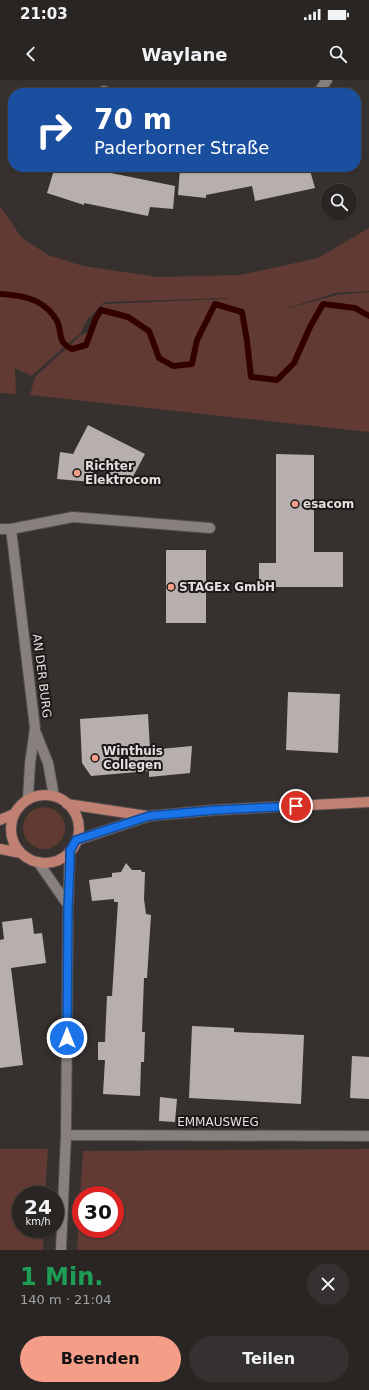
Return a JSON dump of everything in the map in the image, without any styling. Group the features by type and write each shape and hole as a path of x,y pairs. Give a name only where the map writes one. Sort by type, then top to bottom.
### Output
{"main road":[{"path":"36,796 54,796 67,804 73,811 77,820 78,830 76,840 70,851 63,857 56,861 38,862 29,859 21,853 15,845 11,835 11,824 14,814 28,799 36,796"},
{"path":"67,804 149,816 221,810 369,802"},
{"path":"0,820 14,814"},
{"path":"76,840 149,816"},
{"path":"0,849 21,853"}],"street":[{"path":"0,529 11,529 73,517 210,528"},
{"name":"AN DER BURG","path":"11,529 35,732 30,764 28,799"},
{"name":"AN DER BURG","path":"35,732 48,763 54,796"},
{"path":"61,1250 66,1135 68,904 70,851"},
{"path":"38,862 68,904"},
{"name":"EMMAUSWEG","path":"66,1135 369,1136"}],"shaded area":[{"path":"0,206 21,237 48,255 83,266 158,277 240,275 318,258 369,228 369,291 335,293 278,311 337,295 369,292 369,432 30,395 35,377 81,335 87,333 103,304 224,299 233,301 224,298 104,302 87,320 80,334 31,376 15,368 16,394 0,393"},
{"path":"40,807 48,807 56,810 62,816 65,828 62,840 56,846 48,849 40,849 32,846 26,840 23,832 23,824 26,816 32,810"},
{"path":"0,1149 48,1149 46,1186 12,1186 12,1238 44,1238 43,1250 0,1250"},
{"path":"369,1149 369,1250 77,1250 78,1238 124,1238 124,1186 81,1186 83,1151"}],"building":[{"path":"53,172 106,172 175,186 173,209 150,207 148,216 84,203 84,205 47,193"},
{"path":"180,172 310,172 315,188 255,201 252,186 206,195 206,198 178,195"},
{"path":"88,425 145,454 129,484 99,469 92,482 57,479 60,452 73,454"},
{"path":"276,454 314,455 314,552 343,552 343,587 259,587 259,563 276,563"},
{"path":"166,550 206,550 206,623 166,623"},
{"path":"288,692 340,694 338,753 286,750"},
{"path":"148,714 150,750 192,746 190,773 149,777 149,771 91,776 82,763 80,719"},
{"path":"126,863 132,870 141,870 142,872 145,872 144,899 146,914 151,915 147,978 144,978 142,1032 145,1032 144,1062 141,1062 140,1096 103,1094 105,1060 98,1060 98,1042 105,1042 107,996 112,996 118,902 114,902 114,899 92,901 89,880 112,877 112,873 121,872"},
{"path":"32,918 34,934 42,933 46,963 11,968 23,1065 0,1068 0,940 4,939 2,922"},
{"path":"192,1026 234,1028 234,1032 304,1035 301,1104 189,1098"},
{"path":"352,1056 369,1057 369,1099 350,1098"},
{"path":"160,1097 177,1099 175,1122 159,1121"}],"waterway":[{"path":"0,294 29,298 48,309 57,321 62,341 72,349 86,345 96,318 101,310 128,317 149,331 159,358 173,366 192,364 197,340 215,304 242,312 251,377 277,380 294,363 310,327 323,304 355,308 369,316"}],"place":[{"name":"Richter Elektrocom","path":"77,473"},
{"name":"esacom","path":"295,504"},
{"name":"STAGEx GmbH","path":"171,587"},
{"name":"Winthuis Collegen","path":"95,758"}],"route":[{"path":"67,1038 70,851 76,840 149,816 215,810 296,806"}]}
